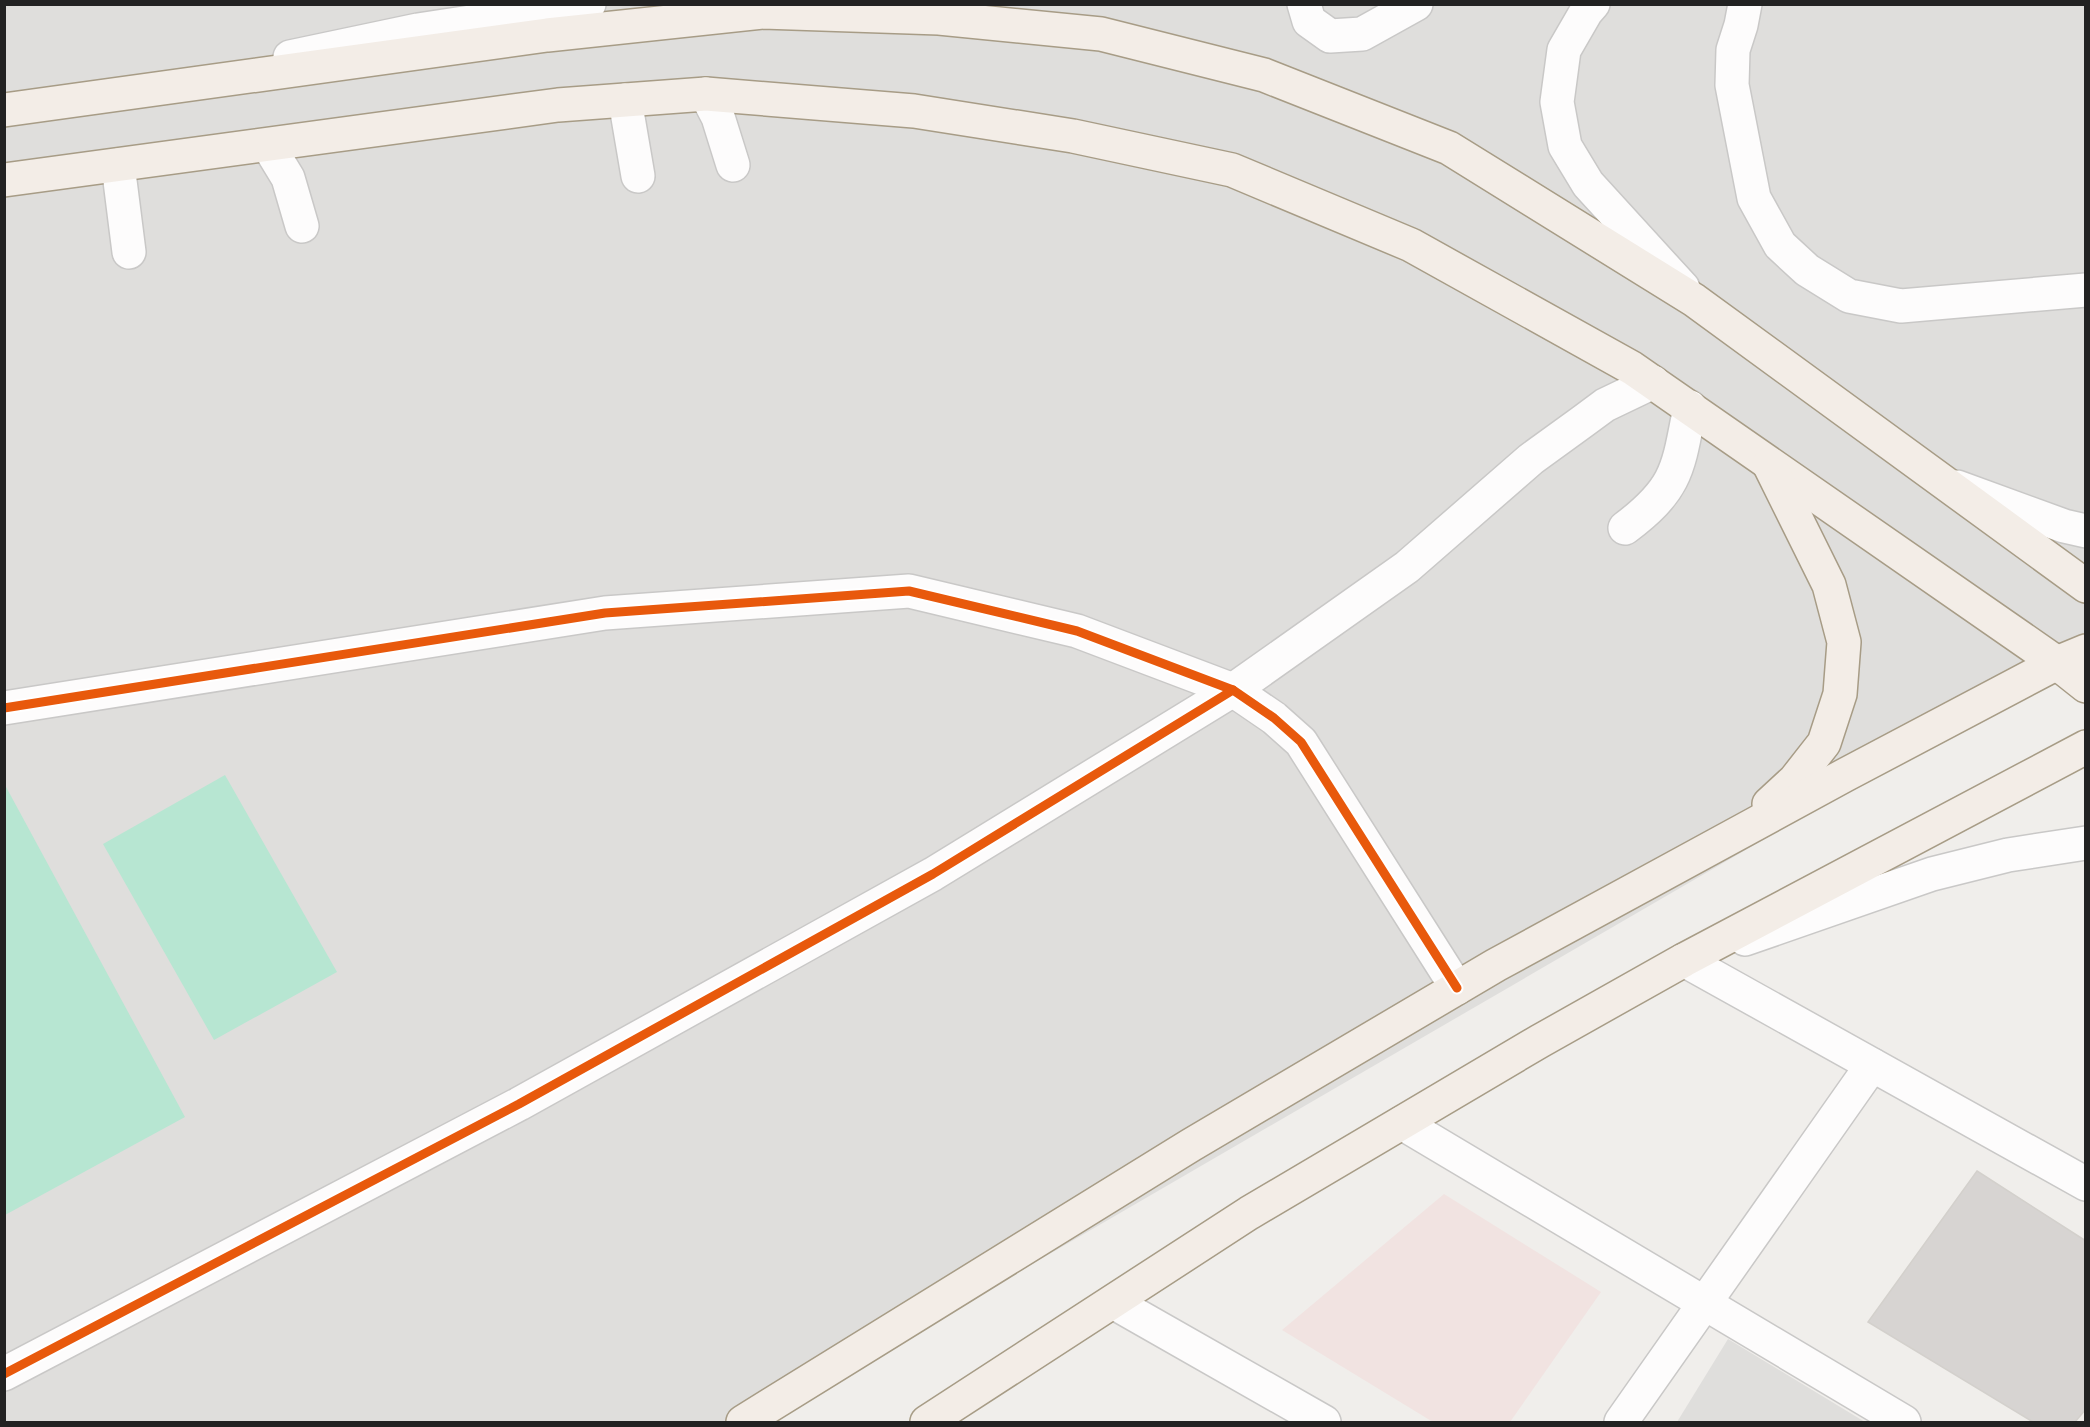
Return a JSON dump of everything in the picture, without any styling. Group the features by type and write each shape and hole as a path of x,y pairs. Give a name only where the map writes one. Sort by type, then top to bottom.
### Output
{"main road":[{"path":"4,110 547,36 763,12 939,18 1101,34 1264,75 1449,148 1694,300 2085,586"},
{"path":"4,180 558,105 706,94 914,111 1073,136 1232,170 1411,245 1622,362 1767,460 2071,657 2085,686"},
{"path":"1735,835 1795,780 1824,743 1840,694 1844,642 1829,585 1767,460"},
{"path":"743,1422 1191,1145 1496,965 2071,657"},
{"path":"927,1422 1249,1213 1540,1041 1684,960 2085,747"}],"street":[{"path":"100,96 418,30 590,4"},
{"path":"1304,4 1310,21 1330,36 1362,34 1416,4"},
{"path":"1593,4 1564,50 1557,102 1565,146 1588,184 1694,300"},
{"path":"1745,4 1733,50 1732,85 1754,198 1780,245 1807,270 1849,296 1901,306 2085,290"},
{"path":"706,94 718,117 733,165"},
{"path":"625,100 638,176"},
{"path":"268,145 288,178 302,226"},
{"path":"118,165 129,252"},
{"path":"4,1374 519,1104 933,874 1233,690 1407,567 1531,459 1605,405 1653,382"},
{"path":"1625,528 1648,511 1667,489 1678,466 1690,407"},
{"path":"1944,482 2064,526 2085,531"},
{"path":"4,708 604,613 909,591 1077,631 1233,690 1274,718 1301,742 1457,988"},
{"path":"1684,960 1932,874 2008,855 2085,843"},
{"path":"1684,960 2085,1184"},
{"path":"1621,1422 1872,1065"},
{"path":"1402,1123 1904,1422"},
{"path":"1113,1302 1324,1422"}],"shaded area":[{"path":"5,5 2085,5 2085,653 760,1422 5,1422"},
{"path":"1444,1194 1601,1292 1510,1422 1433,1422 1282,1330"},
{"path":"1728,1339 1865,1422 1677,1422"}],"green space":[{"path":"225,775 337,972 214,1040 103,844"},
{"path":"5,785 185,1117 4,1215"}],"building":[{"path":"1977,1171 2086,1241 2086,1409 2075,1422 2033,1422 1868,1322"}],"cycle path":[{"path":"4,708 605,613 909,591 1077,631 1233,690 1274,718 1301,742 1457,988"},
{"path":"4,1374 519,1104 933,874 1233,690"}]}
